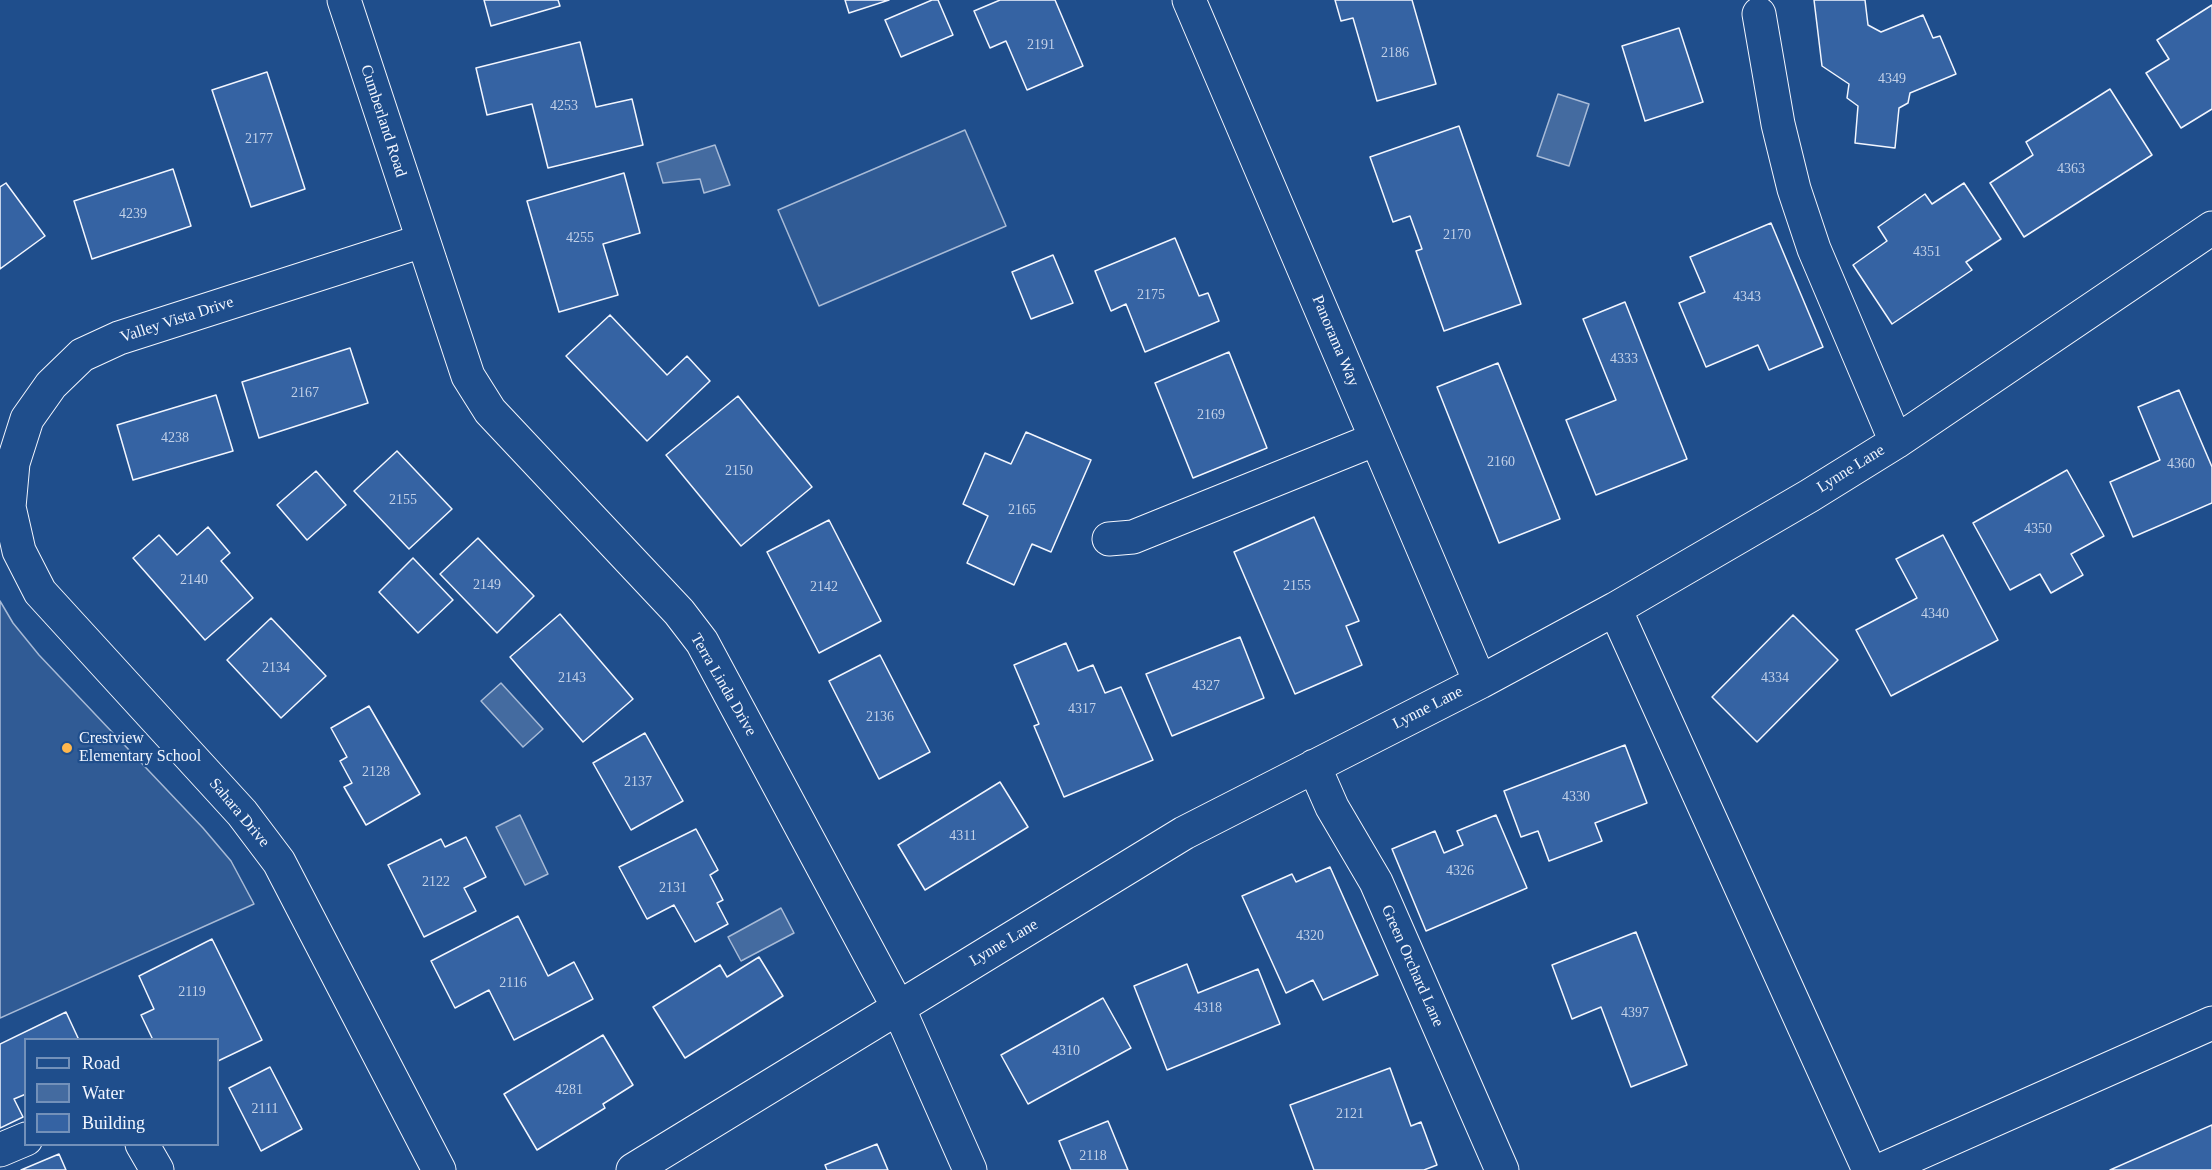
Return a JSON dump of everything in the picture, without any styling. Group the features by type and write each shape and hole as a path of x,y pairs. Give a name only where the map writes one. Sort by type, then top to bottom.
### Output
{"street":[{"name":"Cumberland Road","path":"344,0 422,241"},
{"name":"Panorama Way","path":"1189,0 1480,682"},
{"path":"1759,14 1778,124 1794,189 1814,249 1896,441"},
{"name":"Lynne Lane","path":"633,1170 1184,833 1480,682 1615,609 1896,441 2212,228"},
{"name":"Valley Vista Drive","path":"10,487 18,440 27,419 51,386 82,355 119,338 422,241"},
{"name":"Terra Linda Drive","path":"422,241 460,357 478,395 679,612 702,642 898,1007 970,1170"},
{"path":"1109,539 1133,537 1376,439"},
{"name":"Sahara Drive","path":"10,487 9,507 19,551 40,592 263,839 289,881 440,1170"},
{"path":"1615,609 1869,1170"},
{"name":"Green Orchard Lane","path":"1314,766 1332,807 1376,882 1502,1170"},
{"path":"1881,1170 2212,1023"},
{"path":"0,1150 24,1140"},
{"path":"143,1146 157,1170"}],"shaded area":[{"path":"965,130 1006,226 819,306 778,210"},
{"name":"Crestview Elementary School","path":"0,601 13,623 39,655 203,828 231,861 254,904 0,1018"}],"water":[{"path":"1558,94 1589,104 1569,166 1537,156"},
{"path":"715,145 730,185 704,193 700,179 663,183 657,163"},
{"path":"501,683 543,729 523,747 481,701"},
{"path":"520,815 548,874 525,885 496,827"},
{"path":"781,908 794,933 741,961 728,937"}],"building":[{"path":"484,0 558,0 560,6 491,26"},
{"path":"845,0 889,0 849,13"},
{"path":"932,0 938,0 953,35 901,57 885,20"},
{"path":"1000,0 1055,0 1083,66 1027,90 1006,41 990,48 974,11"},
{"path":"1335,0 1412,0 1436,84 1377,101 1353,18 1341,21"},
{"path":"1814,0 1865,0 1868,25 1881,32 1923,15 1933,38 1940,36 1956,74 1910,93 1908,103 1899,108 1895,148 1855,143 1858,106 1847,98 1849,84 1822,66"},
{"path":"2212,5 2212,109 2181,128 2146,73 2169,59 2157,40"},
{"path":"1679,28 1703,102 1645,121 1622,46"},
{"path":"580,42 596,107 632,99 643,145 548,168 532,104 487,115 476,68"},
{"path":"267,72 305,189 251,207 212,90"},
{"path":"2110,89 2152,155 2024,237 1990,183 2033,155 2026,142"},
{"path":"1459,126 1521,304 1444,331 1416,251 1422,249 1410,216 1393,222 1370,157"},
{"path":"173,169 191,226 92,259 74,201"},
{"path":"624,173 640,233 603,244 618,295 559,312 527,201"},
{"path":"6,183 45,236 0,269 0,187"},
{"path":"1964,183 2001,239 1966,262 1972,270 1892,324 1853,265 1887,241 1878,227 1925,194 1932,204"},
{"path":"1771,223 1823,347 1769,370 1758,345 1706,367 1679,303 1705,292 1690,257"},
{"path":"1175,238 1199,296 1208,293 1219,321 1145,352 1126,304 1111,311 1095,271"},
{"path":"1053,255 1073,303 1031,319 1012,272"},
{"path":"1625,302 1687,459 1596,495 1566,420 1616,400 1583,319"},
{"path":"610,315 667,375 687,356 710,381 647,441 566,356"},
{"path":"350,348 368,403 259,438 242,382"},
{"path":"1229,352 1267,448 1193,478 1155,383"},
{"path":"1498,363 1560,519 1499,543 1437,387"},
{"path":"2179,390 2212,467 2212,503 2133,537 2110,482 2160,460 2138,407"},
{"path":"216,395 233,451 133,480 117,425"},
{"path":"738,396 812,487 741,546 666,455"},
{"path":"1026,432 1091,460 1051,552 1032,544 1014,585 967,563 988,516 963,504 985,453 1011,464"},
{"path":"397,451 452,509 409,549 354,491"},
{"path":"2067,470 2104,536 2071,554 2083,575 2051,593 2040,574 2010,590 1973,523"},
{"path":"316,471 346,505 307,540 277,505"},
{"path":"1314,517 1359,621 1346,626 1362,665 1295,694 1234,552"},
{"path":"829,520 881,621 819,653 767,552"},
{"path":"208,527 230,553 221,561 253,598 205,640 133,558 159,535 177,555"},
{"path":"1943,535 1998,640 1891,696 1856,630 1917,598 1896,559"},
{"path":"478,538 534,596 497,633 440,574"},
{"path":"413,558 453,600 418,633 379,592"},
{"path":"560,614 633,699 583,742 510,657"},
{"path":"1793,615 1838,660 1757,742 1712,697"},
{"path":"271,618 326,676 281,718 227,660"},
{"path":"1240,637 1264,698 1172,736 1146,674"},
{"path":"1066,643 1078,671 1093,665 1105,693 1121,687 1153,760 1064,797 1034,726 1039,724 1014,665"},
{"path":"880,655 930,752 879,779 829,681"},
{"path":"369,706 420,794 366,825 344,787 352,783 340,761 347,757 331,728"},
{"path":"645,733 683,801 631,830 593,763"},
{"path":"1625,745 1647,803 1595,823 1602,841 1549,861 1538,831 1521,837 1504,791"},
{"path":"1000,782 1028,827 925,890 898,845"},
{"path":"1496,815 1527,888 1426,931 1392,849 1435,831 1444,853 1463,845 1457,831"},
{"path":"696,829 718,870 710,875 723,900 717,903 728,924 695,942 674,905 647,919 619,867"},
{"path":"466,837 486,877 464,888 476,911 424,937 388,865 441,839 445,847"},
{"path":"1330,867 1378,975 1323,1000 1313,980 1286,993 1242,896 1292,874 1296,882"},
{"path":"518,916 548,976 574,962 593,999 514,1040 489,990 455,1008 431,961"},
{"path":"1636,932 1687,1065 1631,1087 1601,1007 1572,1019 1552,965"},
{"path":"212,939 262,1040 219,1061 219,1038 152,1038 141,1015 154,1009 139,976"},
{"path":"759,957 783,996 685,1058 653,1007 720,965 727,977"},
{"path":"1187,964 1198,993 1258,969 1280,1024 1167,1070 1134,986"},
{"path":"1103,998 1131,1048 1028,1104 1001,1055"},
{"path":"66,1012 78,1038 24,1038 24,1095 14,1099 23,1117 0,1128 0,1044"},
{"path":"603,1035 633,1085 603,1104 605,1108 537,1150 504,1094"},
{"path":"270,1067 302,1129 261,1151 229,1088"},
{"path":"1390,1068 1411,1126 1421,1122 1437,1165 1424,1170 1314,1170 1290,1105"},
{"path":"1108,1121 1128,1170 1071,1170 1059,1141"},
{"path":"2212,1125 2212,1170 2110,1170"},
{"path":"877,1144 888,1170 827,1170 825,1165"},
{"path":"59,1154 66,1170 21,1170"}],"place":[{"name":"Crestview Elementary School","path":"67,748"}]}
